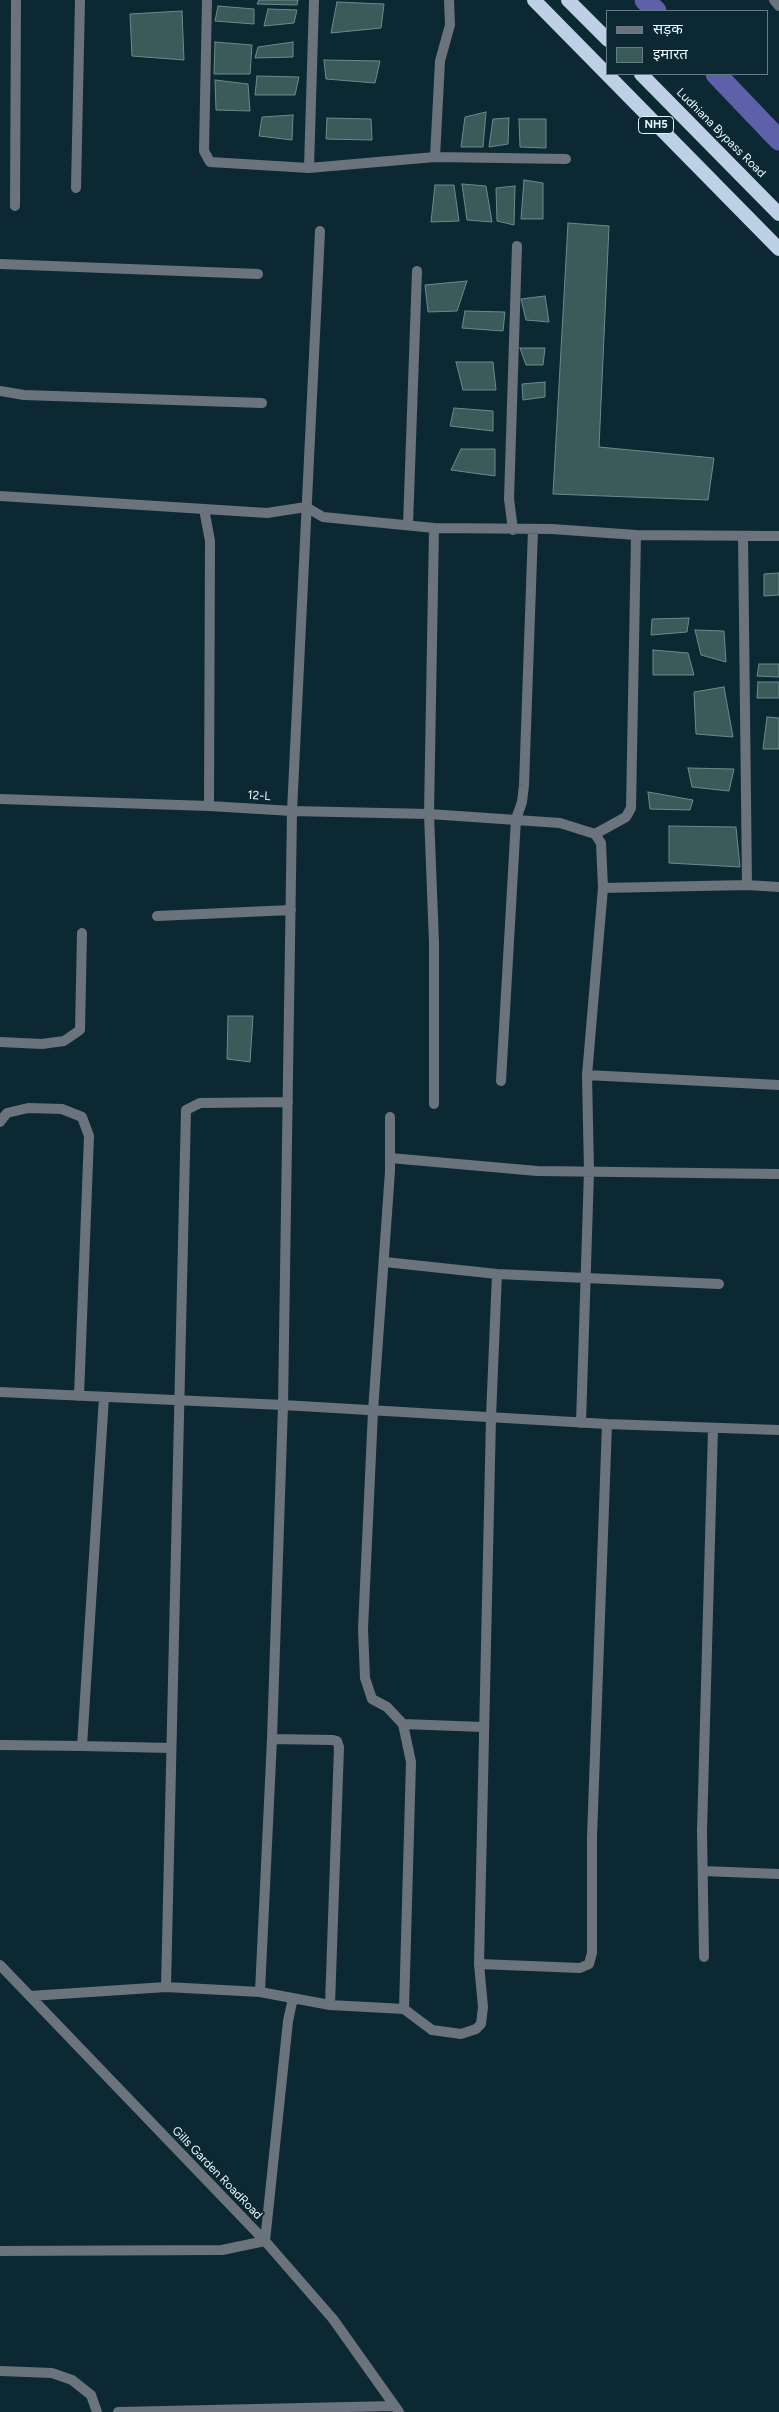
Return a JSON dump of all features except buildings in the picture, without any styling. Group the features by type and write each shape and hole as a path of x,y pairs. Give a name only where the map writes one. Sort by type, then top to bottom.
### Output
{"highway":[{"name":"NH5","path":"534,0 606,73"},
{"path":"568,0 606,38"},
{"name":"NH5","path":"608,75 779,249"},
{"name":"Ludhiana Bypass Road","path":"642,75 779,214"}],"street":[{"path":"15,206 16,0"},
{"path":"76,188 80,0"},
{"path":"207,0 204,151 206,158 215,163 309,168 435,157 566,159"},
{"path":"309,168 314,0"},
{"path":"435,157 440,61 450,25 449,0"},
{"path":"774,0 779,6"},
{"path":"260,1992 272,1738 283,1405 292,811 320,231"},
{"path":"513,530 509,499 517,246"},
{"path":"0,264 258,274"},
{"path":"408,525 417,271"},
{"path":"0,391 24,395 262,403"},
{"path":"0,496 268,514 306,507 323,517 434,528 636,535 779,536"},
{"path":"204,509 210,541 209,806"},
{"path":"434,528 429,814 434,943 434,1104"},
{"path":"501,1081 516,819 522,802 524,785 533,530"},
{"path":"582,1423 588,1171 587,1075 603,888 601,843 595,834 626,817 631,808 636,535"},
{"path":"743,536 747,885"},
{"name":"12-L","path":"0,799 209,806 292,811 429,814 516,819 560,822 595,834"},
{"path":"603,888 747,885 779,887"},
{"path":"157,916 291,910"},
{"path":"0,1042 42,1044 64,1041 80,1030 82,933"},
{"path":"587,1075 779,1084"},
{"path":"166,1988 186,1110 200,1103 288,1102"},
{"path":"0,1122 7,1113 28,1108 62,1109 82,1116 89,1136 79,1396"},
{"path":"390,1117 385,1262 373,1410 363,1629 365,1678 372,1699 387,1706 403,1724 411,1762 404,2009"},
{"path":"390,1158 537,1171 779,1174"},
{"path":"385,1262 497,1274 719,1284"},
{"path":"30,1996 166,1988 260,1992 330,2005 404,2009 432,2030 461,2034 476,2029 481,2024 482,2007 479,1964 483,1728 491,1417 497,1274"},
{"path":"0,1392 283,1405 582,1423 779,1430"},
{"path":"82,1746 104,1396"},
{"path":"479,1964 580,1968 588,1964 592,1953 592,1836 606,1424"},
{"path":"704,1957 702,1831 712,1429"},
{"path":"403,1724 483,1728"},
{"path":"272,1738 334,1740 339,1747 330,2005"},
{"path":"0,1745 171,1748"},
{"path":"703,1871 779,1874"},
{"name":"Gills Garden RoadRoad","path":"0,1964 265,2241 333,2319 397,2409"},
{"path":"0,2252 222,2250 265,2241 287,2031 293,1998"},
{"path":"0,2371 52,2373 72,2380 91,2395 96,2412"},
{"path":"118,2412 397,2409"}],"waterway":[{"path":"645,0 655,10"},
{"path":"717,75 779,140"}]}
